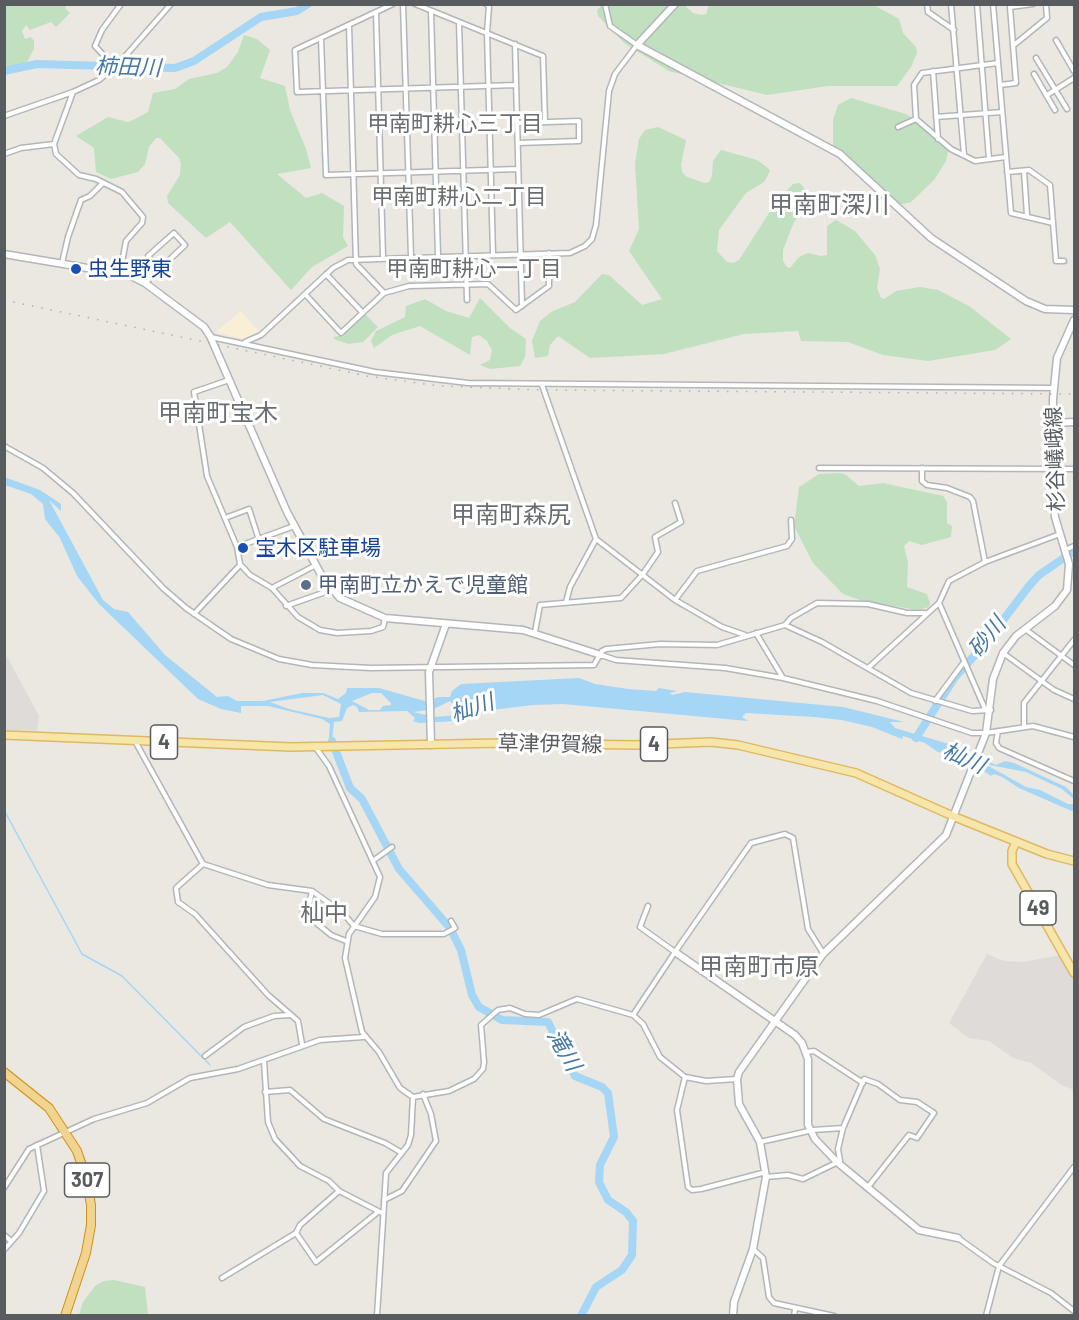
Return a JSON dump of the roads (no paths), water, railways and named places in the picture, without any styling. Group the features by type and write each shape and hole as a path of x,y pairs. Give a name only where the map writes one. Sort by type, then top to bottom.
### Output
{"highway":[{"name":"307","path":"4,1072 49,1108 77,1151 86,1177 91,1215 86,1253 64,1316"}],"main road":[{"name":"草津伊賀線","path":"4,735 315,747 546,743 634,745 711,742 738,745 856,773 1016,842 1074,861"},
{"name":"49","path":"1016,842 1012,851 1012,864 1074,973"}],"street":[{"path":"119,62 108,60 95,46 102,30 121,4"},
{"path":"4,116 73,92 111,71 171,4"},
{"path":"393,4 295,50 297,92 516,85"},
{"path":"403,4 411,257"},
{"path":"415,4 543,56 544,122"},
{"path":"605,4 610,26 637,45 840,154 931,238 1026,301 1044,309 1074,310"},
{"path":"245,342 261,335 326,274 340,264 356,259 549,253 576,251 585,246 594,235 609,92 615,74 637,45 675,4"},
{"path":"927,4 928,12 954,30"},
{"path":"951,4 964,156"},
{"path":"977,4 989,159"},
{"path":"993,4 1011,213 1026,215 1053,224"},
{"path":"1000,85 1016,83 1010,7 1034,4"},
{"path":"1013,46 1047,18 1046,4"},
{"path":"488,5 493,254"},
{"path":"431,11 438,256"},
{"path":"376,12 383,258"},
{"path":"459,22 467,300"},
{"path":"349,25 356,264 384,293"},
{"path":"321,38 326,175 518,169"},
{"path":"1056,40 1074,71"},
{"path":"515,44 522,306"},
{"path":"1036,58 1067,109"},
{"path":"998,63 922,73 914,85 916,119 938,139 975,161 1006,157"},
{"path":"933,71 938,139"},
{"path":"1034,74 1055,110"},
{"path":"1047,95 1074,78"},
{"path":"73,92 54,144 56,154 79,175 122,192 143,220 126,241 120,273"},
{"path":"936,117 1002,112"},
{"path":"898,127 916,119"},
{"path":"517,123 579,121 579,141 518,143"},
{"path":"4,153 21,148 54,144"},
{"path":"1024,171 1026,215"},
{"path":"1007,172 1029,171 1050,185 1056,261 1064,261"},
{"path":"62,264 68,237 81,200 90,196 102,184"},
{"path":"145,284 185,245 174,233 148,256 160,268"},
{"path":"305,294 341,333 384,293 410,286 488,284 516,309 549,286 549,253"},
{"path":"4,254 120,273 145,284 195,320 210,336 294,526 331,590 345,601 385,618 535,632 616,660 725,669 783,678 877,701 972,733 987,733 1024,726 1040,727 1074,737"},
{"path":"326,274 363,313"},
{"name":"杉谷嶬峨線","path":"737,1079 823,954 946,835 987,733 993,679 1003,653 1025,629 1055,606 1065,593 1070,573 1055,517 1052,469 1054,388 1057,358 1074,320"},
{"path":"210,336 245,342 252,347 396,376 468,383 1054,388"},
{"path":"229,380 194,392 207,476 237,547 240,564 250,575 272,588 286,606 308,624 330,633 380,629 385,618"},
{"path":"542,385 596,539 675,600 722,627 745,635"},
{"path":"1053,423 1074,422"},
{"path":"4,446 43,468 73,493 163,588 194,614 238,643 290,661 329,666 429,670 594,664 602,651 606,649 660,644 717,645 785,625 790,618 817,603 868,604 908,613 925,613"},
{"path":"819,468 1074,469"},
{"path":"922,468 922,481 927,485 942,486 970,497 973,501 985,562"},
{"path":"535,632 540,605 621,598 644,574 658,552 655,537 681,522 675,503"},
{"path":"225,518 249,509 259,540"},
{"path":"675,600 697,571 787,546 792,539 791,520"},
{"path":"237,547 294,526"},
{"path":"868,668 925,613 939,603 949,582 985,562 1060,534"},
{"path":"566,602 570,587 596,539"},
{"path":"1066,554 1074,546"},
{"path":"194,614 240,564"},
{"path":"272,588 316,565"},
{"path":"286,606 331,590"},
{"path":"785,625 911,693 979,712 988,710 964,663 939,603"},
{"path":"430,746 429,670 446,624"},
{"path":"1025,629 1074,665"},
{"path":"756,633 783,678"},
{"path":"1024,726 1024,703 1035,687 1043,683 1074,640"},
{"path":"1003,653 1043,683 1074,699"},
{"path":"935,701 964,663"},
{"path":"998,730 996,743 999,748 1074,781"},
{"path":"134,740 203,864 267,885 312,891 343,913 354,926 382,934 446,934 454,929 451,921"},
{"path":"315,747 329,766 380,877 380,887 346,941 346,967 364,1037 379,1052 400,1088 413,1097"},
{"path":"633,1015 751,843 785,834 793,838 808,929 823,954"},
{"path":"374,860 382,852 391,848"},
{"path":"203,864 176,888 178,902 195,914 268,994 298,1021 302,1044"},
{"path":"312,891 309,905 303,912 332,935 346,941"},
{"path":"648,906 640,927 795,1035 806,1052 809,1072 806,1113 810,1131 837,1162 919,1230 958,1238 999,1266 1038,1286 1074,1311"},
{"path":"413,1097 450,1091 477,1076 484,1062 482,1025 503,1007 525,1014 539,1015 577,999 585,999 603,1008 633,1015 648,1033 660,1058 685,1077 706,1081 737,1079 743,1115 760,1142 766,1174 753,1249 734,1302 733,1316"},
{"path":"205,1056 244,1027 274,1016 291,1015"},
{"path":"4,1188 26,1152 37,1145 94,1119 147,1103 199,1074 238,1069 302,1044 320,1040 364,1037"},
{"path":"806,1052 814,1051 863,1083"},
{"path":"264,1060 268,1122 275,1139 300,1166 329,1180 339,1191 380,1212"},
{"path":"685,1077 677,1110 688,1187 692,1190 766,1174 788,1175 803,1179 840,1161 838,1149 843,1128 864,1079 874,1082 900,1100 916,1102 934,1113 917,1138 909,1135 867,1188"},
{"path":"265,1092 290,1090 324,1119 385,1143 402,1153"},
{"path":"384,1200 402,1191 436,1141 431,1114 423,1094"},
{"path":"377,1316 380,1212 384,1200 386,1173 402,1153 411,1135 413,1097"},
{"path":"760,1142 810,1131 843,1128"},
{"path":"4,1250 44,1191 37,1145"},
{"path":"986,1316 999,1266 1074,1167"},
{"path":"222,1278 296,1233 300,1225 339,1191"},
{"path":"296,1233 315,1262 380,1212"},
{"path":"4,1235 11,1241"},
{"path":"753,1249 763,1258 771,1300 795,1309 814,1310 834,1316"},
{"path":"794,1316 795,1309"}],"water":[{"name":"杣川","path":"4,477 40,490 61,504 61,511 49,500 103,600 114,609 128,612 165,655 217,697 228,696 237,701 263,701 302,693 323,693 338,699 346,693 347,688 379,688 428,702 438,697 450,697 452,691 461,684 579,678 595,684 628,689 656,691 659,688 677,691 670,693 672,695 685,692 843,707 904,722 890,722 895,728 959,747 996,765 1005,761 1014,763 1066,787 1074,795 1074,799 1062,789 1026,772 985,764 1026,787 1040,790 1068,804 1074,804 1074,812 1019,788 1002,777 994,774 991,776 965,758 938,752 925,743 903,736 902,739 872,727 842,720 814,717 746,713 742,717 748,721 563,704 492,710 458,721 419,723 413,721 415,718 407,711 359,712 353,705 347,708 342,721 334,722 332,740 338,752 334,750 329,738 330,724 322,719 268,706 241,706 241,713 221,709 198,699 99,604 77,576 60,538 45,519 43,504 31,494 5,485","holes":["372,693 381,693 391,705 383,706 380,710 369,710 352,701","323,695 341,704 339,717 329,718 270,702","450,701 459,709 455,712 460,712 458,715 434,717 413,712 434,709"]}],"waterway":[{"name":"柿田川","path":"4,71 37,64 175,68 194,61 261,17 297,11 308,4"},
{"name":"砂川","path":"916,738 955,677 984,645 1029,586 1039,575 1074,551"},
{"name":"滝川","path":"332,741 350,788 362,799 399,869 450,928 461,950 472,995 479,1007 502,1020 548,1022 575,1076 602,1087 608,1093 614,1137 600,1165 599,1182 608,1200 626,1212 633,1221 632,1255 622,1270 596,1287 581,1316"},
{"path":"4,810 82,954 122,976 210,1065"}],"railway":[{"path":"4,300 367,376 440,386 543,390 1074,394"}],"place":[{"name":"虫生野東","path":"76,269"},
{"name":"宝木区駐車場","path":"243,548"},
{"name":"甲南町立かえで児童館","path":"306,585"}],"district":[{"name":"甲南町耕心三丁目","path":"455,124"},
{"name":"甲南町耕心二丁目","path":"459,197"},
{"name":"甲南町深川","path":"829,205"},
{"name":"甲南町耕心一丁目","path":"474,269"},
{"name":"甲南町宝木","path":"218,413"},
{"name":"甲南町森尻","path":"511,515"},
{"name":"杣中","path":"324,913"},
{"name":"甲南町市原","path":"759,967"}]}
